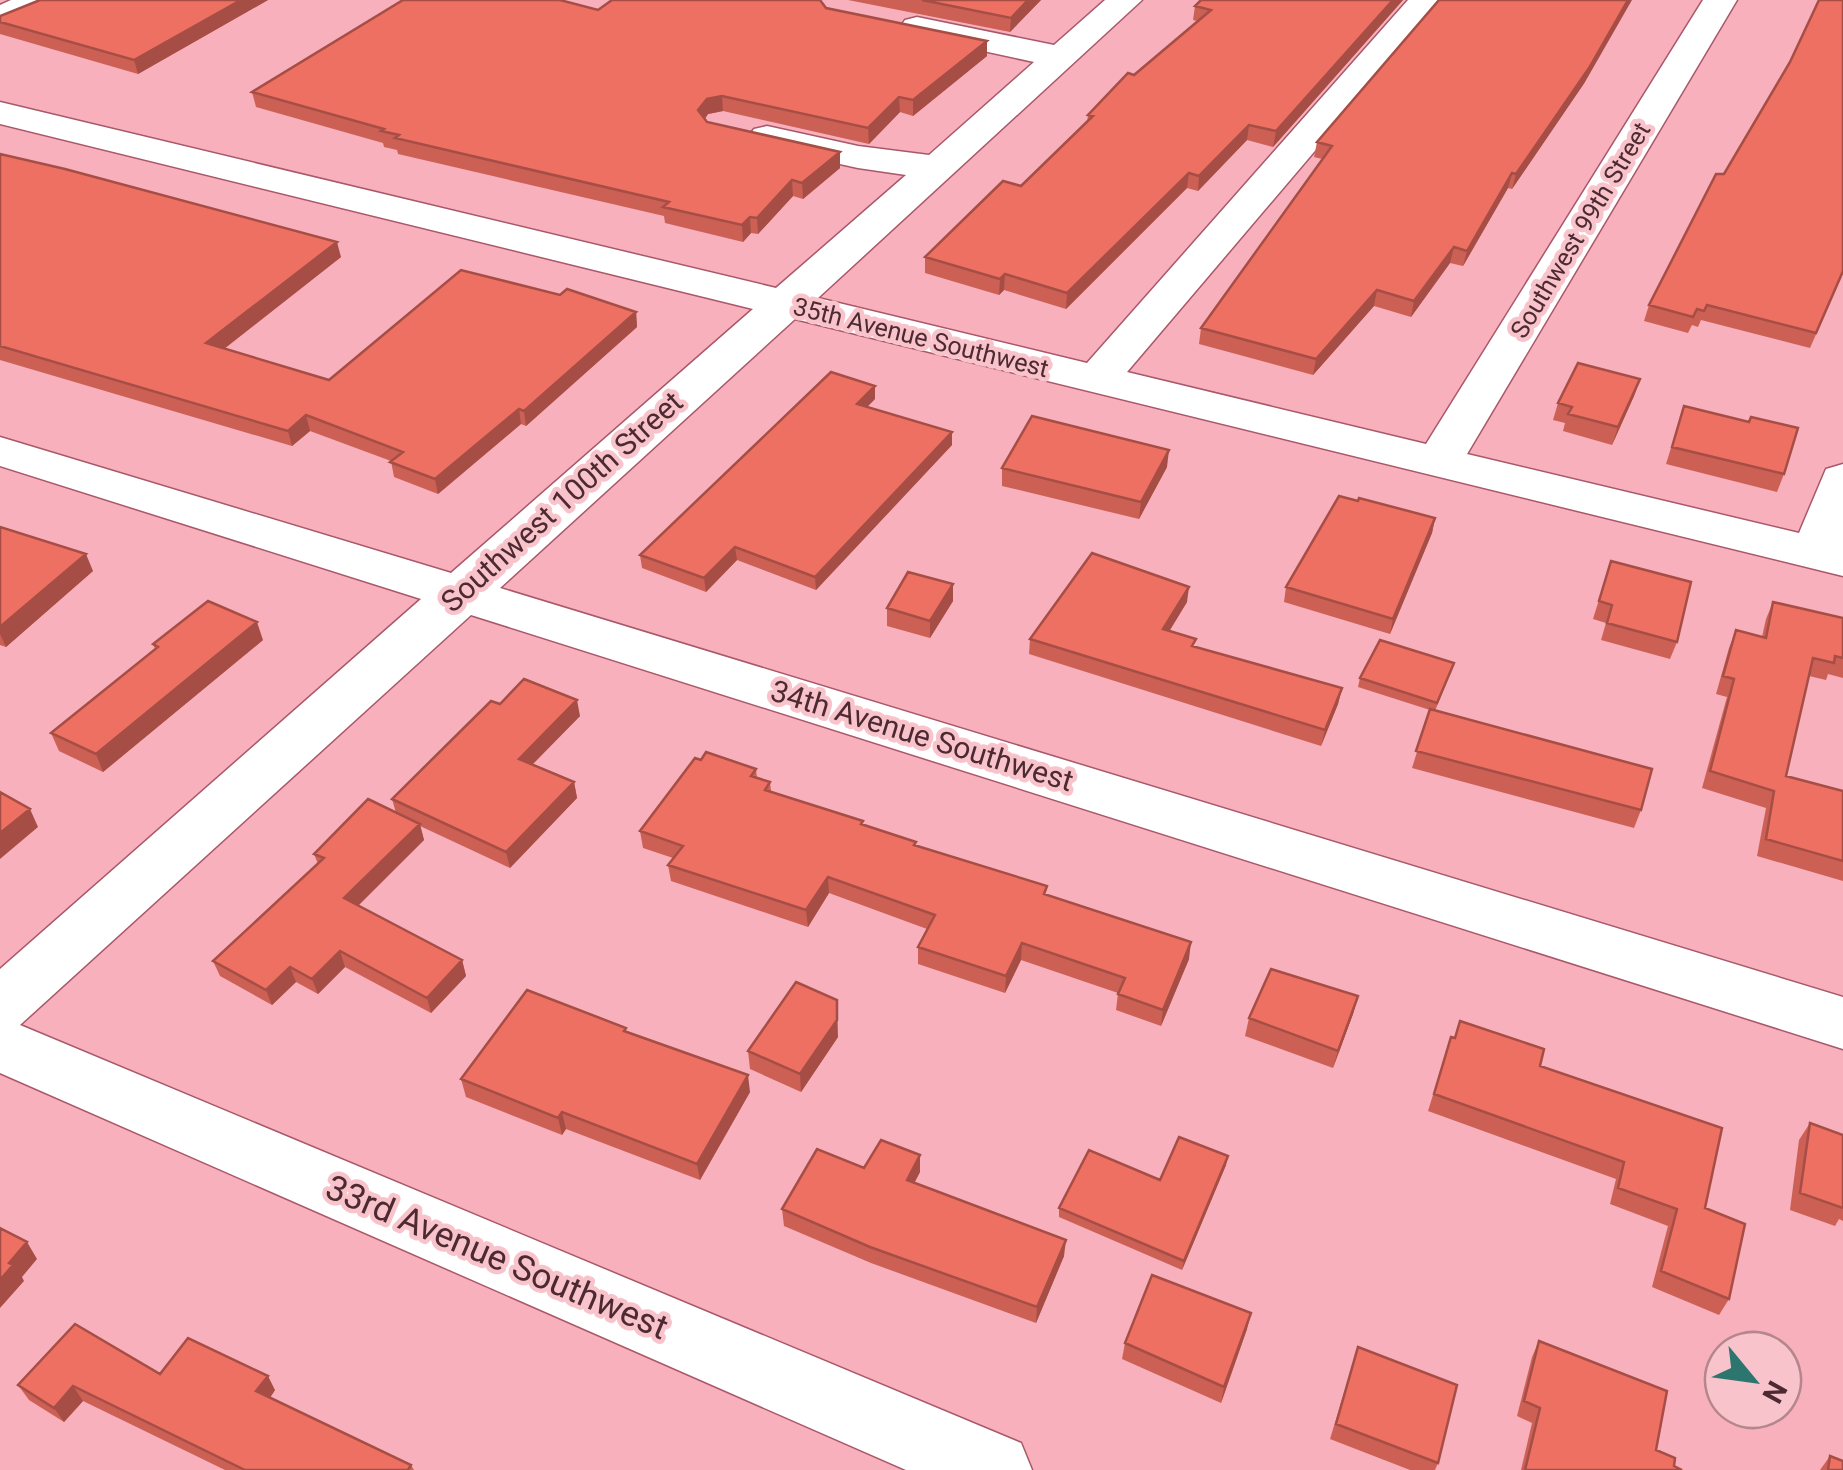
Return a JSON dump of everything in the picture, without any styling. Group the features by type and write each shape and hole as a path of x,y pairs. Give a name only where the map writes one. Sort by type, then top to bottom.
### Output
{"street":[{"path":"0,18 38,0"},
{"name":"Southwest 100th Street","path":"0,1006 1126,0"},
{"path":"1096,380 1426,0"},
{"name":"Southwest 99th Street","path":"1439,460 1720,0"},
{"path":"876,19 1061,56"},
{"name":"35th Avenue Southwest","path":"0,113 1830,557"},
{"path":"741,131 858,156 936,167"},
{"name":"34th Avenue Southwest","path":"0,451 1843,1023"},
{"path":"1830,557 1843,479"},
{"name":"33rd Avenue Southwest","path":"0,1044 994,1470"}],"building":[{"path":"40,0 241,0 134,60 0,22 0,16"},
{"path":"403,0 560,0 598,10 612,0 820,0 826,8 987,41 913,100 899,97 868,128 722,96 707,99 698,110 707,122 840,152 802,183 792,180 757,218 750,217 742,225 663,207 669,202 395,138 399,135 381,131 384,129 252,92"},
{"path":"922,0 1028,0 1011,18"},
{"path":"1201,0 1393,0 1276,131 1249,125 1199,176 1189,173 1067,293 1005,274 1000,279 925,257 1003,181 1021,186 1093,116 1088,115 1128,73 1134,75 1211,10 1195,6"},
{"path":"1439,0 1628,0 1589,68 1516,174 1512,173 1467,251 1454,247 1414,301 1377,290 1316,359 1201,328 1332,146 1317,142"},
{"path":"1819,0 1843,0 1843,271 1816,333 1707,305 1704,311 1697,309 1693,317 1649,305 1716,174 1724,174 1790,62"},
{"path":"0,154 337,242 206,343 329,380 461,270 560,295 567,289 636,312 524,411 519,409 435,479 390,462 403,452 306,415 288,431 0,346"},
{"path":"1578,363 1640,379 1618,427 1568,414 1572,407 1558,403"},
{"path":"831,372 875,386 857,404 952,432 815,577 735,547 704,578 640,555"},
{"path":"1684,406 1749,422 1751,417 1798,428 1784,474 1672,447"},
{"path":"1032,416 1169,450 1141,502 1002,468"},
{"path":"1339,496 1435,518 1393,619 1286,587"},
{"path":"0,527 86,554 0,627"},
{"path":"1092,553 1189,587 1163,629 1196,639 1192,646 1342,688 1325,730 1030,639"},
{"path":"1611,561 1691,582 1677,642 1607,623 1612,605 1599,601"},
{"path":"908,572 953,584 930,621 887,608"},
{"path":"208,601 257,622 96,754 51,733 158,647 153,644"},
{"path":"1773,602 1843,618 1843,658 1835,656 1834,663 1813,658 1786,776 1843,791 1843,861 1766,839 1774,791 1710,771 1734,679 1723,676 1736,630 1766,638"},
{"path":"1380,640 1454,663 1437,703 1360,678"},
{"path":"524,679 577,700 519,759 574,782 506,852 392,799 491,701 500,704"},
{"path":"1430,709 1652,769 1641,810 1416,751"},
{"path":"706,752 756,769 751,776 770,782 765,790 863,821 861,824 916,842 914,845 1047,886 1044,894 1191,942 1163,1010 1118,994 1125,978 1022,943 1006,976 918,947 935,915 828,877 806,910 668,865 683,846 640,831 695,758 701,760"},
{"path":"0,792 30,809 0,833"},
{"path":"368,799 420,824 344,898 462,960 427,998 340,951 312,979 290,967 266,990 213,961 324,858 314,854"},
{"path":"1271,969 1358,996 1338,1051 1249,1018"},
{"path":"796,982 837,1000 837,1020 800,1074 748,1051"},
{"path":"527,990 626,1028 624,1031 748,1075 697,1164 562,1112 558,1118 461,1079"},
{"path":"1460,1021 1544,1049 1540,1066 1722,1128 1705,1208 1745,1224 1729,1299 1661,1271 1677,1209 1618,1188 1624,1162 1434,1094 1451,1037 1455,1038"},
{"path":"1810,1123 1843,1135 1843,1208 1800,1193"},
{"path":"1179,1137 1228,1156 1184,1261 1059,1208 1089,1150 1160,1180"},
{"path":"881,1140 920,1155 907,1180 1066,1240 1037,1307 870,1247 782,1209 817,1149 864,1168"},
{"path":"0,1228 27,1242 0,1280"},
{"path":"1152,1275 1251,1313 1224,1387 1125,1343"},
{"path":"75,1324 160,1374 188,1338 268,1376 256,1391 411,1465 408,1470 245,1470 73,1386 54,1408 18,1385"},
{"path":"1539,1341 1667,1391 1656,1450 1675,1458 1674,1466 1682,1470 1525,1470 1540,1408 1524,1401"},
{"path":"1358,1347 1457,1385 1438,1463 1336,1424"},
{"path":"1830,1456 1843,1461 1843,1470 1828,1470"}]}
